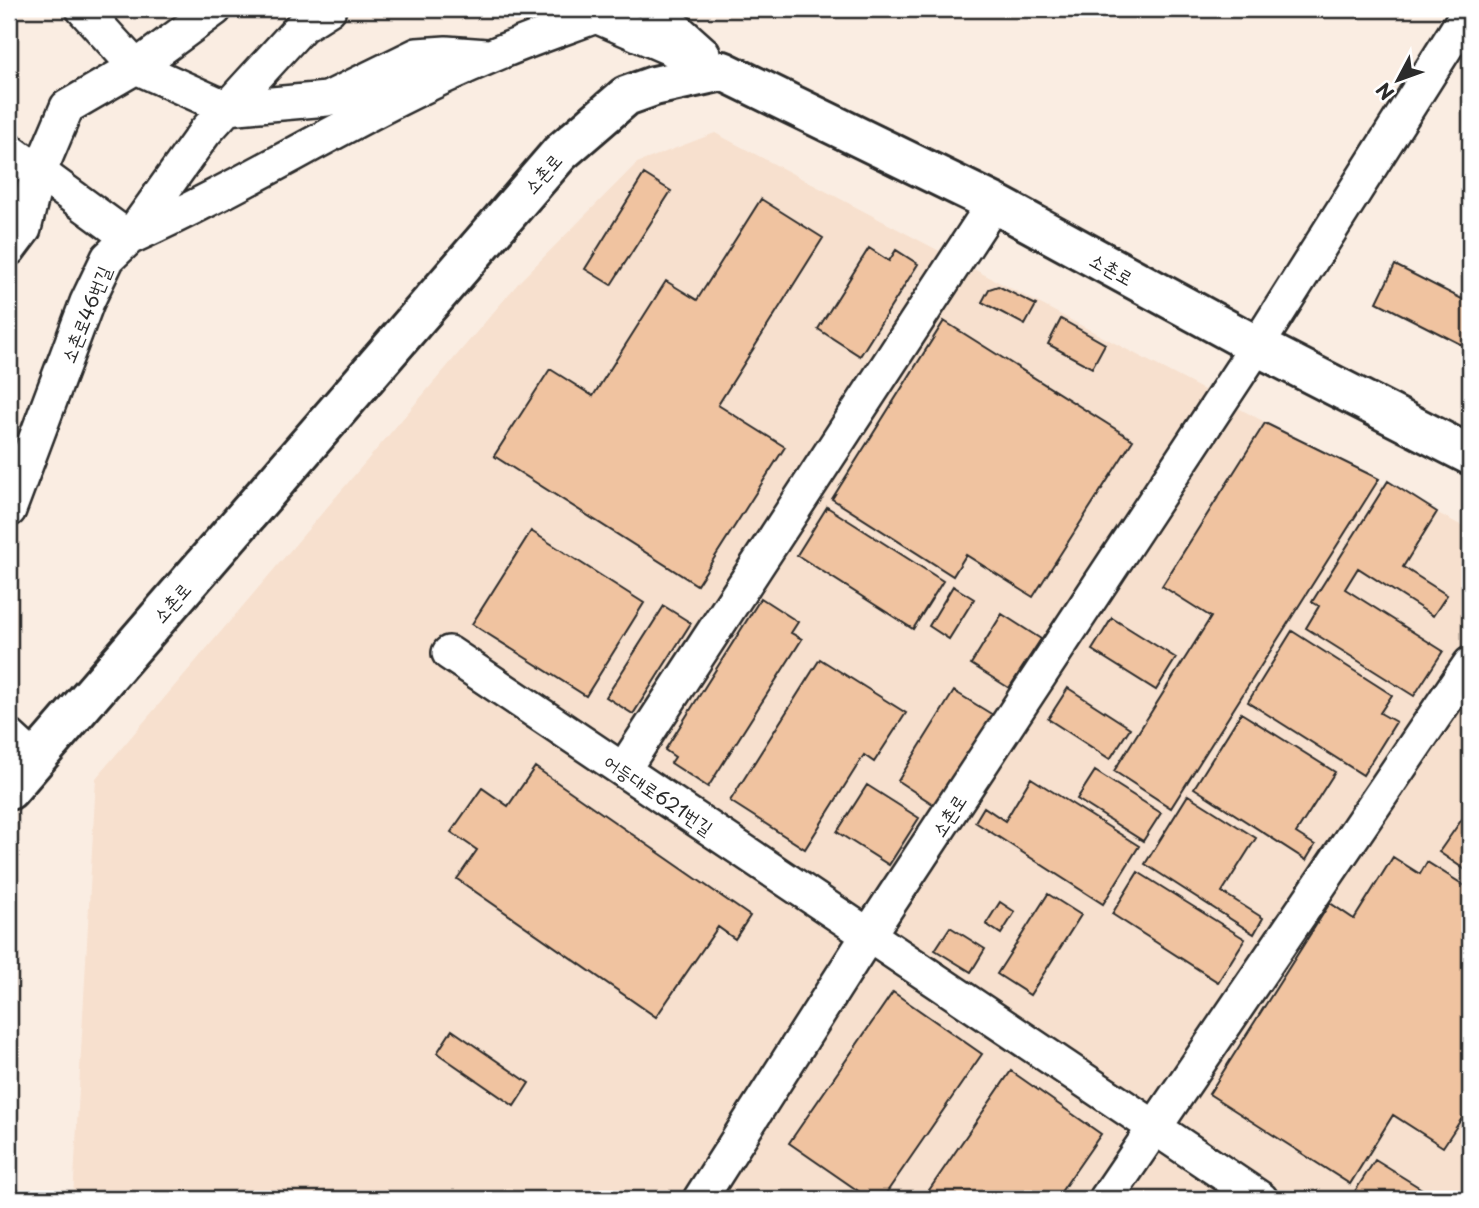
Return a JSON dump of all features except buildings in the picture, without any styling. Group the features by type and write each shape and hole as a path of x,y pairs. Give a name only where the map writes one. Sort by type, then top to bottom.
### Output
{"street":[{"path":"83,9 136,67 227,108 327,99 417,55 446,53 490,56"},
{"path":"9,249 24,229 40,173 67,107 136,67 215,9"},
{"name":"소촌로46번길","path":"9,510 87,302 108,258 129,238 205,132 302,26 329,9"},
{"path":"654,9 723,71"},
{"path":"1257,346 1470,9"},
{"path":"9,150 129,238 193,209 342,129 490,56 596,16 723,71"},
{"name":"소촌로","path":"9,790 22,748 559,153 626,96 653,86 723,71 994,203 1257,346 1470,455"},
{"path":"623,770 994,203"},
{"name":"소촌로","path":"869,934 1257,346"},
{"name":"어등대로621번길","path":"449,653 1261,1199"},
{"path":"1106,1199 1470,664"},
{"path":"700,1199 869,934"}],"shaded area":[{"path":"715,133 1470,530 1470,1199 73,1199 96,778 521,280 637,163"}]}
